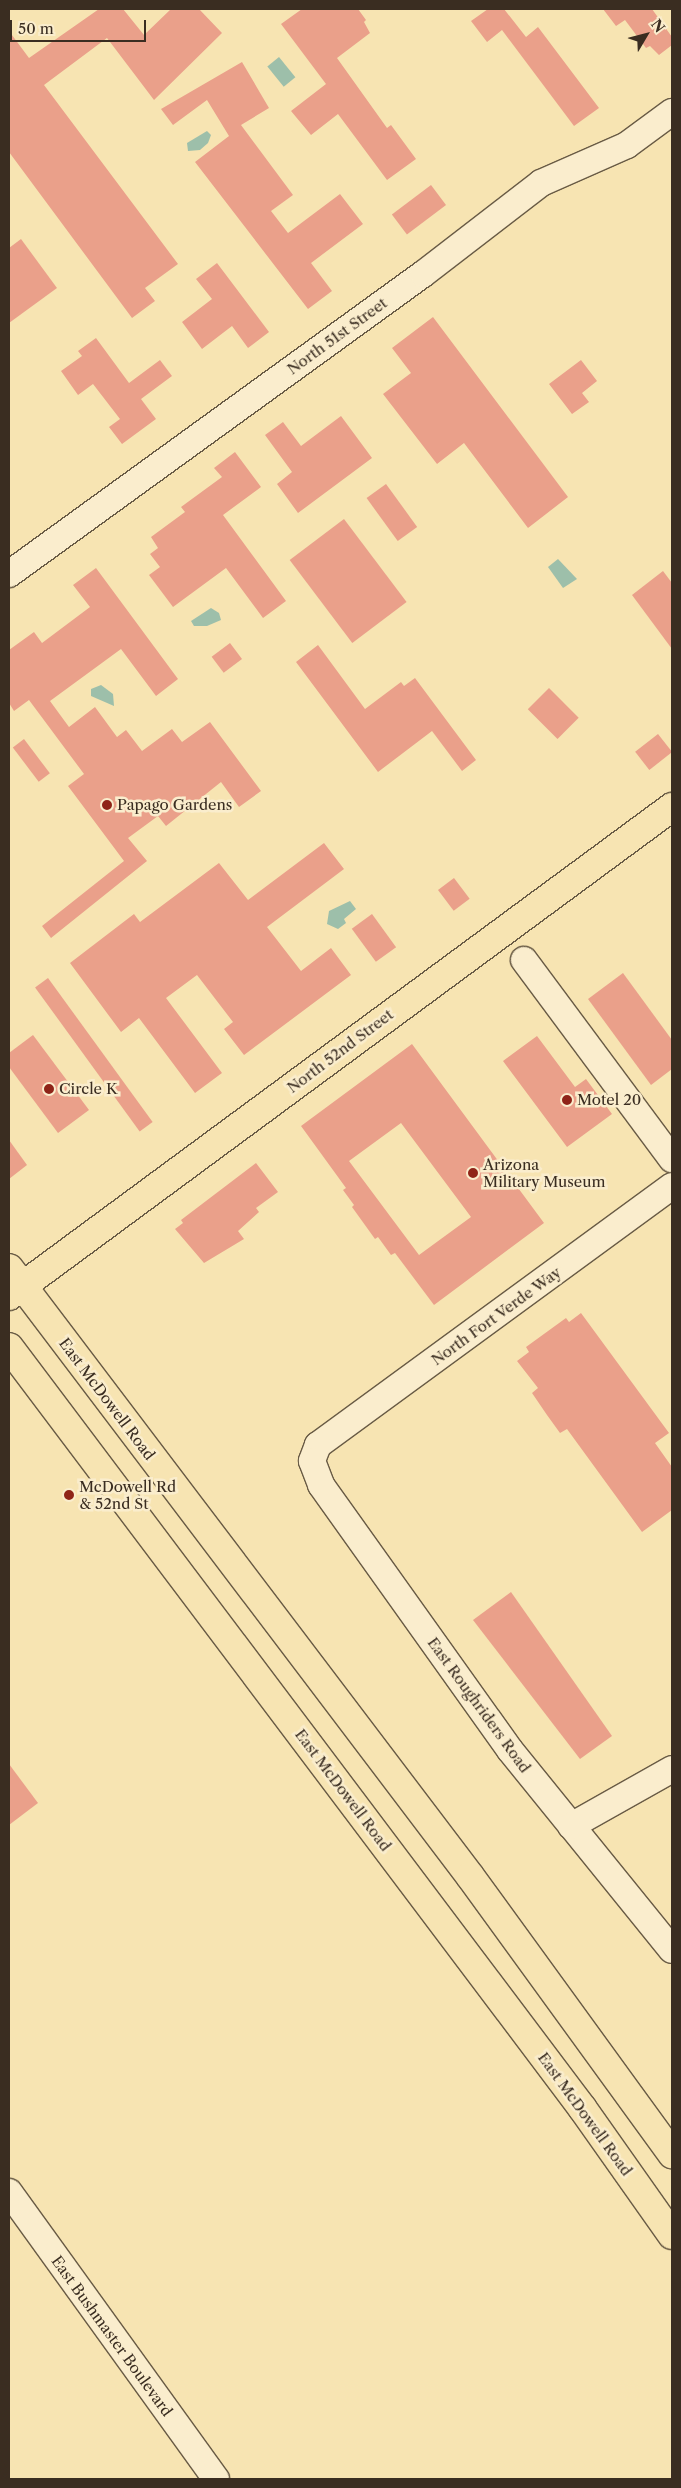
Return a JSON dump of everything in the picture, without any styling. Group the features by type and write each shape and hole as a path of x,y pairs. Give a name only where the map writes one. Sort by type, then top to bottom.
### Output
{"main road":[{"name":"North 52nd Street","path":"13,1283 672,807"},
{"name":"East McDowell Road","path":"13,1283 470,1876 672,2154"},
{"name":"East McDowell Road","path":"9,1347 583,2109 672,2235"}],"street":[{"name":"North 51st Street","path":"9,574 423,274 541,182 627,145 672,112"},
{"path":"524,960 672,1159"},
{"name":"North Fort Verde Way","path":"318,1445 672,1186"},
{"name":"East Roughriders Road","path":"318,1445 312,1461 321,1485 510,1750 672,1950"},
{"path":"571,1826 672,1769"},
{"name":"East Bushmaster Boulevard","path":"9,2192 216,2479"}],"shaded area":[{"path":"279,57 295,77 284,87 267,66"},
{"path":"207,131 211,135 208,143 200,150 188,151 187,143"},
{"path":"558,559 577,579 563,588 548,567"},
{"path":"211,608 219,613 221,620 207,626 194,626 191,621"},
{"path":"101,685 113,694 114,706 91,696 91,689"},
{"path":"350,901 356,909 344,919 346,923 338,929 327,924 329,911"}],"building":[{"path":"99,9 123,9 144,35 171,9 199,9 222,33 154,100 107,38 44,85 178,264 145,288 155,301 132,318 9,152 9,31 29,58"},
{"path":"302,9 358,9 366,20 364,22 370,33 337,58 387,128 391,125 416,159 387,180 338,114 311,135 291,111 326,84 281,24"},
{"path":"488,9 504,9 526,37 538,27 599,108 574,126 502,30 487,42 471,21"},
{"path":"603,9 652,9 672,37 672,45 659,55 650,46 646,48 625,20 616,26"},
{"path":"242,62 269,108 241,125 293,195 271,211 288,233 340,194 363,224 311,263 332,291 308,309 195,162 229,136 207,100 173,125 161,109"},
{"path":"431,185 446,205 407,234 392,214"},
{"path":"21,239 57,288 9,323 9,248"},
{"path":"217,263 269,332 248,348 232,326 202,349 182,322 212,299 196,279"},
{"path":"433,317 568,497 528,528 464,443 437,464 383,394 411,373 392,348"},
{"path":"96,338 129,383 160,360 172,376 141,399 156,419 122,444 109,427 120,419 93,384 78,395 61,371 82,356 78,351"},
{"path":"581,360 597,381 582,393 589,402 572,414 549,384"},
{"path":"341,416 372,458 298,513 277,484 292,472 265,435 283,422 301,446"},
{"path":"235,452 261,487 223,515 286,601 263,618 226,568 173,607 149,575 160,567 150,554 158,548 151,537 185,512 181,507 222,477 214,468"},
{"path":"386,484 417,527 398,541 367,498"},
{"path":"344,519 407,602 352,643 290,560"},
{"path":"96,568 178,679 156,696 121,649 50,701 69,727 95,707 117,737 126,730 142,751 172,729 182,742 210,722 261,791 239,807 221,782 166,826 158,816 128,838 147,861 51,938 42,926 124,861 68,786 84,774 29,700 14,711 9,703 9,650 34,632 42,643 90,607 73,585"},
{"path":"663,571 672,583 672,649 632,595"},
{"path":"230,643 242,659 224,673 212,657"},
{"path":"318,645 365,709 401,682 404,686 415,678 476,760 462,771 432,731 378,772 296,662"},
{"path":"549,688 579,718 557,739 528,709"},
{"path":"658,734 672,752 649,770 635,752"},
{"path":"24,739 50,773 39,782 13,747"},
{"path":"324,843 344,869 267,927 301,971 331,948 351,975 244,1055 224,1029 233,1022 197,975 166,998 222,1073 195,1093 139,1018 121,1032 70,963 134,914 140,922 219,863 248,900"},
{"path":"454,878 470,899 454,911 438,890"},
{"path":"372,914 396,947 376,962 352,929"},
{"path":"623,973 672,1040 672,1069 651,1085 588,999"},
{"path":"48,978 153,1122 140,1131 35,987"},
{"name":"Circle K","path":"33,1035 89,1110 58,1133 9,1067 9,1053"},
{"name":"Motel 20","path":"537,1036 575,1087 586,1079 612,1114 567,1147 503,1061"},
{"name":"Arizona Military Museum","path":"412,1044 544,1223 434,1305 395,1253 391,1255 378,1237 375,1239 352,1207 354,1205 343,1190 346,1188 301,1126","holes":["401,1123 471,1217 419,1255 349,1161"]},
{"path":"9,1140 27,1165 9,1179"},
{"path":"256,1163 278,1192 256,1208 259,1212 238,1231 244,1239 204,1263 175,1229 183,1223 181,1220"},
{"path":"581,1313 669,1433 655,1443 672,1467 672,1510 642,1532 567,1429 560,1433 532,1393 538,1388 517,1361 529,1352 526,1347 566,1318 569,1322"},
{"path":"511,1592 612,1736 580,1759 473,1620"},
{"path":"9,1764 38,1803 9,1825"}],"place":[{"name":"Papago Gardens","path":"107,805"},
{"name":"Circle K","path":"49,1089"},
{"name":"Motel 20","path":"567,1100"},
{"name":"Arizona Military Museum","path":"473,1173"},
{"name":"McDowell Rd & 52nd St","path":"69,1495"}]}
